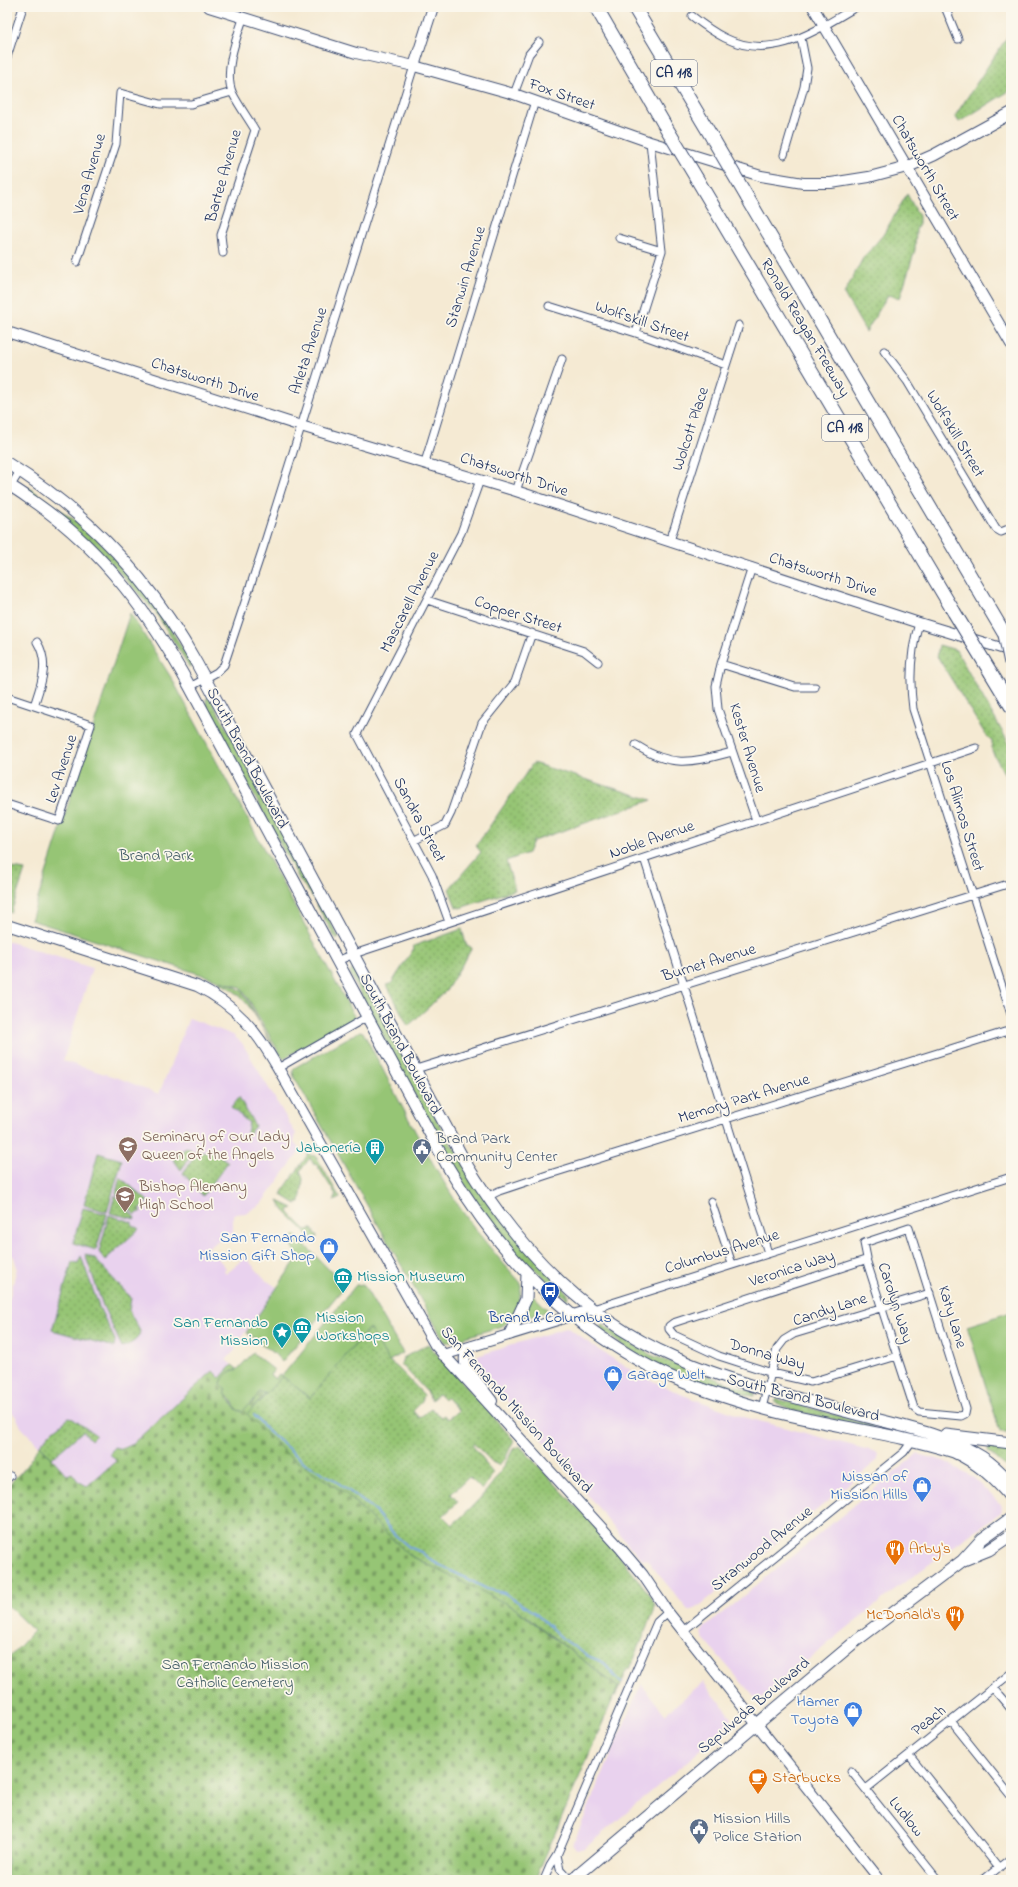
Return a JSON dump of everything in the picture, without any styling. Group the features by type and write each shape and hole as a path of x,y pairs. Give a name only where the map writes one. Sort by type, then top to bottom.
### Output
{"highway":[{"name":"Ronald Reagan Freeway","path":"596,7 664,124 1011,706"},
{"name":"Ronald Reagan Freeway","path":"634,7 1008,640"},
{"name":"CA 118","path":"1008,640 1011,663"},
{"path":"1000,688 1011,718"}],"main road":[{"name":"Fox Street","path":"209,7 243,19 356,53 414,66 514,94 650,142 761,176 803,183 831,183 869,178 907,167"},
{"name":"Arleta Avenue","path":"414,66 433,7"},
{"name":"Chatsworth Street","path":"813,7 1011,344"},
{"path":"907,167 934,155 1011,113"},
{"name":"Chatsworth Drive","path":"7,332 301,426 425,462 516,491 1011,652"},
{"name":"South Brand Boulevard","path":"7,463 73,509 106,540 136,572 172,621 354,954 454,1143 487,1197 530,1252 566,1287 593,1309 636,1338 674,1357 729,1379 924,1432 966,1448 983,1457 1011,1483"},
{"name":"South Brand Boulevard","path":"8,487 53,516 104,563 149,618 190,687 458,1184 496,1239 527,1274 602,1337 623,1351 667,1375 694,1386 762,1408 912,1441 954,1452 970,1459 996,1480 1011,1498"},
{"name":"San Fernando Mission Boulevard","path":"7,926 182,981 209,992 223,1001 250,1025 278,1068 429,1336 443,1355 621,1549 643,1575 668,1612 880,1880"},
{"path":"510,1334 524,1306 528,1288 527,1274"},
{"name":"Columbus Avenue","path":"443,1355 593,1309"},
{"path":"472,1346 465,1354 465,1364 468,1370 490,1396 498,1414"},
{"path":"924,1432 1011,1443"},
{"name":"Sepulveda Boulevard","path":"571,1880 857,1640 962,1561 982,1539 1011,1518"},
{"name":"Sepulveda Boulevard","path":"962,1561 989,1550 1011,1535"}],"street":[{"path":"7,57 9,44 23,7"},
{"path":"692,16 726,38 751,47 779,46 801,38 856,7"},
{"path":"945,7 958,39"},
{"name":"Bartee Avenue","path":"223,253 221,235 255,130 232,92 230,70 233,50 243,19"},
{"path":"784,155 804,87 807,68 801,38"},
{"path":"514,94 529,54 539,42"},
{"name":"Arleta Avenue","path":"190,687 221,670 224,665 414,66"},
{"name":"Vena Avenue","path":"77,262 116,144 120,93 160,104 191,104 232,92"},
{"name":"Stanwin Avenue","path":"425,462 535,101"},
{"path":"636,334 662,251 650,142"},
{"path":"619,238 662,251"},
{"name":"Wolfskill Street","path":"549,306 726,365"},
{"name":"Wolcott Place","path":"670,541 739,325"},
{"name":"Wolfskill Street","path":"884,351 907,380 996,529 1001,532 1011,528"},
{"path":"516,491 562,359"},
{"path":"8,487 20,471"},
{"name":"Mascarell Avenue","path":"357,734 461,533 480,480"},
{"name":"Kester Avenue","path":"752,568 721,664 716,686 718,709 756,820"},
{"name":"Copper Street","path":"427,600 584,651 598,662"},
{"name":"Los Alimos Street","path":"919,623 914,638 910,666 910,686 913,709 1011,1014"},
{"path":"415,840 445,824 451,813 482,723 515,682 532,633"},
{"path":"7,697 34,706 44,674 43,656 37,642"},
{"path":"721,664 795,687 815,687"},
{"name":"Lev Avenue","path":"7,804 59,821 91,725 34,706"},
{"name":"Sandra Street","path":"357,734 415,840 432,875 449,922"},
{"path":"636,746 651,755 683,762 696,761 732,752"},
{"name":"Noble Avenue","path":"337,961 449,922 976,748"},
{"path":"644,858 768,1253"},
{"name":"Burnet Avenue","path":"416,1070 1011,883"},
{"path":"278,1068 367,1017"},
{"name":"Memory Park Avenue","path":"487,1197 499,1191 542,1177 1011,1030"},
{"name":"Columbus Avenue","path":"593,1309 732,1264 1011,1178"},
{"path":"711,1202 732,1264"},
{"name":"Katy Lane","path":"866,1259 864,1243 909,1228 966,1409 965,1414 961,1416 919,1412 914,1408 897,1356"},
{"name":"Carolyn Way","path":"866,1259 883,1307 897,1356"},
{"name":"Veronica Way","path":"669,1329 669,1326 673,1323 866,1259"},
{"name":"Candy Lane","path":"762,1408 778,1349 784,1340 794,1334 930,1293"},
{"name":"Donna Way","path":"669,1329 674,1335 719,1356 772,1373 811,1382 897,1356"},
{"name":"Stranwood Avenue","path":"683,1631 904,1452 912,1441"},
{"path":"544,1880 557,1855 657,1622 668,1612"},
{"name":"Peach","path":"866,1789 1010,1674"},
{"path":"993,1688 1011,1709"},
{"path":"951,1721 1011,1796"},
{"path":"909,1755 999,1868"},
{"name":"Ludlow","path":"851,1771 938,1880"},
{"path":"557,1855 560,1869 571,1880"},
{"path":"983,1880 1011,1858"}],"shaded area":[{"name":"Bishop Alemany High School","path":"7,941 92,968 63,1061 121,1079 159,1094 189,1018 233,1035 242,1043 296,1134 294,1143 301,1150 261,1204 246,1213 233,1214 233,1232 208,1247 226,1268 224,1271 226,1274 245,1257 266,1280 278,1288 234,1347 236,1349 226,1360 232,1365 220,1378 212,1372 131,1445 119,1449 116,1461 87,1486 67,1475 21,1427 17,1418 7,1406 7,1308 17,1268 14,1257 7,1252"},
{"path":"565,1328 570,1329 594,1347 636,1373 683,1395 744,1417 873,1451 878,1454 878,1460 697,1608 688,1610 646,1559 643,1560 634,1549 630,1547 538,1434 472,1363 474,1357"},
{"path":"917,1454 944,1461 973,1477 999,1503 1002,1508 1001,1512 894,1590 761,1698 755,1698 703,1638 701,1633 703,1629"},
{"path":"703,1682 732,1717 731,1724 585,1848 578,1850 575,1849 573,1844 641,1684 665,1714"}],"green space":[{"path":"1011,31 1011,90 959,122 955,116"},
{"path":"907,194 919,216 919,224 916,230 915,250 900,298 888,295 866,332 844,294 863,258 883,235"},
{"path":"28,487 70,517 87,527 150,596 193,665 189,667 156,613 109,561 26,490"},
{"name":"Brand Park","path":"130,613 172,679 355,1018 283,1059 245,993 240,987 31,920"},
{"path":"939,645 956,650 1011,747 1011,786 992,751 992,741 985,734 937,656"},
{"path":"210,697 339,938 337,939 334,936 311,894 300,881 207,708 206,699"},
{"path":"533,763 652,800 533,841 528,853 506,861 515,890 460,908 456,907 449,889 481,852 476,846"},
{"path":"7,867 25,870 11,913 7,911"},
{"path":"462,929 466,944 472,948 446,991 408,1026 387,985 391,984 414,948 413,946"},
{"path":"356,968 448,1140 567,1293 569,1297 567,1299 517,1255 495,1230 456,1172 351,976 350,971"},
{"path":"220,981 236,987 243,992 278,1055 247,1004 230,988 219,983"},
{"path":"360,1031 363,1032 421,1141 458,1205 488,1245 521,1283 519,1301 515,1313 502,1326 445,1342 294,1077 294,1068"},
{"path":"239,1097 255,1126 248,1135 247,1132 249,1123 231,1107"},
{"path":"187,1147 194,1152 181,1170 173,1159"},
{"path":"211,1149 228,1162 203,1196 183,1173 199,1150 205,1152"},
{"path":"98,1153 122,1160 107,1212 84,1205"},
{"path":"309,1153 312,1156 315,1155 340,1198 334,1201 336,1195 318,1166 315,1164 314,1165 310,1158 300,1171 303,1179 300,1203 296,1204 282,1195 282,1192"},
{"path":"120,1177 148,1201 139,1209 141,1211 135,1215 116,1193"},
{"path":"115,1195 135,1218 135,1219 110,1213"},
{"path":"278,1201 293,1208 288,1210 289,1213 306,1230 312,1229 317,1236 316,1242 284,1211"},
{"path":"83,1208 107,1214 96,1250 73,1243"},
{"path":"109,1215 132,1222 132,1225 139,1229 105,1260 99,1252"},
{"path":"295,1235 345,1286 282,1362 273,1352 272,1353 260,1344 261,1343 247,1333 247,1331 299,1256 289,1241"},
{"path":"85,1254 95,1259 131,1298 129,1311 140,1331 138,1337 134,1341 122,1347 103,1306"},
{"path":"81,1256 99,1307 115,1340 114,1347 52,1330 72,1262 78,1263"},
{"path":"363,1284 403,1353 389,1361 369,1328 310,1398 282,1376 356,1285"},
{"path":"531,1293 549,1311 525,1318 523,1315"},
{"path":"1011,1312 1011,1432 1000,1432 967,1326"},
{"path":"602,1325 651,1355 753,1392 755,1396 716,1385 703,1384 662,1368 619,1343 600,1327"},
{"path":"369,1328 389,1361 398,1368 424,1395 422,1402 413,1411 419,1418 431,1409 441,1417 444,1415 447,1419 459,1411 446,1397 444,1399 439,1394 431,1400 428,1393 401,1364 403,1358 428,1344 514,1440 505,1459 498,1465 492,1462 474,1444 472,1445 493,1473 482,1490 469,1477 451,1494 458,1502 443,1516 452,1525 487,1490 502,1470 513,1449 520,1446 601,1533 651,1596 655,1606 654,1611 630,1669 628,1669 615,1697 614,1696 618,1687 518,1610 409,1555 345,1493 289,1456 247,1414 266,1395 264,1363 274,1370 270,1375 275,1379 279,1374 310,1398"},
{"path":"253,1353 274,1370 270,1375 275,1379 279,1374 282,1376 266,1394 259,1391 254,1400 243,1411 237,1410 231,1399 226,1395 225,1389 221,1384 227,1374 237,1370"},
{"name":"San Fernando Mission Catholic Cemetery","path":"232,1365 240,1371 232,1370 222,1380 221,1384 225,1389 226,1395 240,1411 254,1401 259,1391 266,1394 247,1414 289,1456 345,1493 409,1555 513,1607 618,1687 535,1880 7,1880 7,1660 34,1631 7,1605 7,1486 24,1469 40,1445 67,1475 72,1473 78,1481 87,1486 116,1461 110,1454 114,1447 122,1449 131,1445 213,1371 220,1378"},
{"path":"777,1399 873,1425 873,1428 791,1410 775,1402"},
{"path":"69,1418 73,1419 96,1435 91,1440 83,1431 52,1458 40,1445 49,1434"},
{"path":"989,1446 1011,1448 1011,1471 988,1451"}],"waterway":[{"path":"254,1415 268,1431 305,1463 333,1479 373,1509 395,1535 409,1547 421,1552 432,1561 487,1589 504,1593 535,1613 563,1639 588,1656 603,1662 617,1679 622,1682"}],"place":[{"name":"Seminary of Our Lady Queen of the Angels","path":"128,1163"},
{"name":"Jabonería","path":"375,1165"},
{"name":"Brand Park Community Center","path":"422,1165"},
{"name":"Bishop Alemany High School","path":"125,1213"},
{"name":"San Fernando Mission Gift Shop","path":"329,1264"},
{"name":"Mission Museum","path":"343,1294"},
{"name":"Brand & Columbus","path":"550,1308"},
{"name":"Mission Workshops","path":"302,1344"},
{"name":"San Fernando Mission","path":"282,1349"},
{"name":"Garage Welt","path":"613,1392"},
{"name":"Nissan of Mission Hills","path":"922,1503"},
{"name":"Arby's","path":"895,1566"},
{"name":"McDonald's","path":"955,1632"},
{"name":"Hamer Toyota","path":"853,1728"},
{"name":"Starbucks","path":"758,1795"},
{"name":"Mission Hills Police Station","path":"699,1845"}]}
